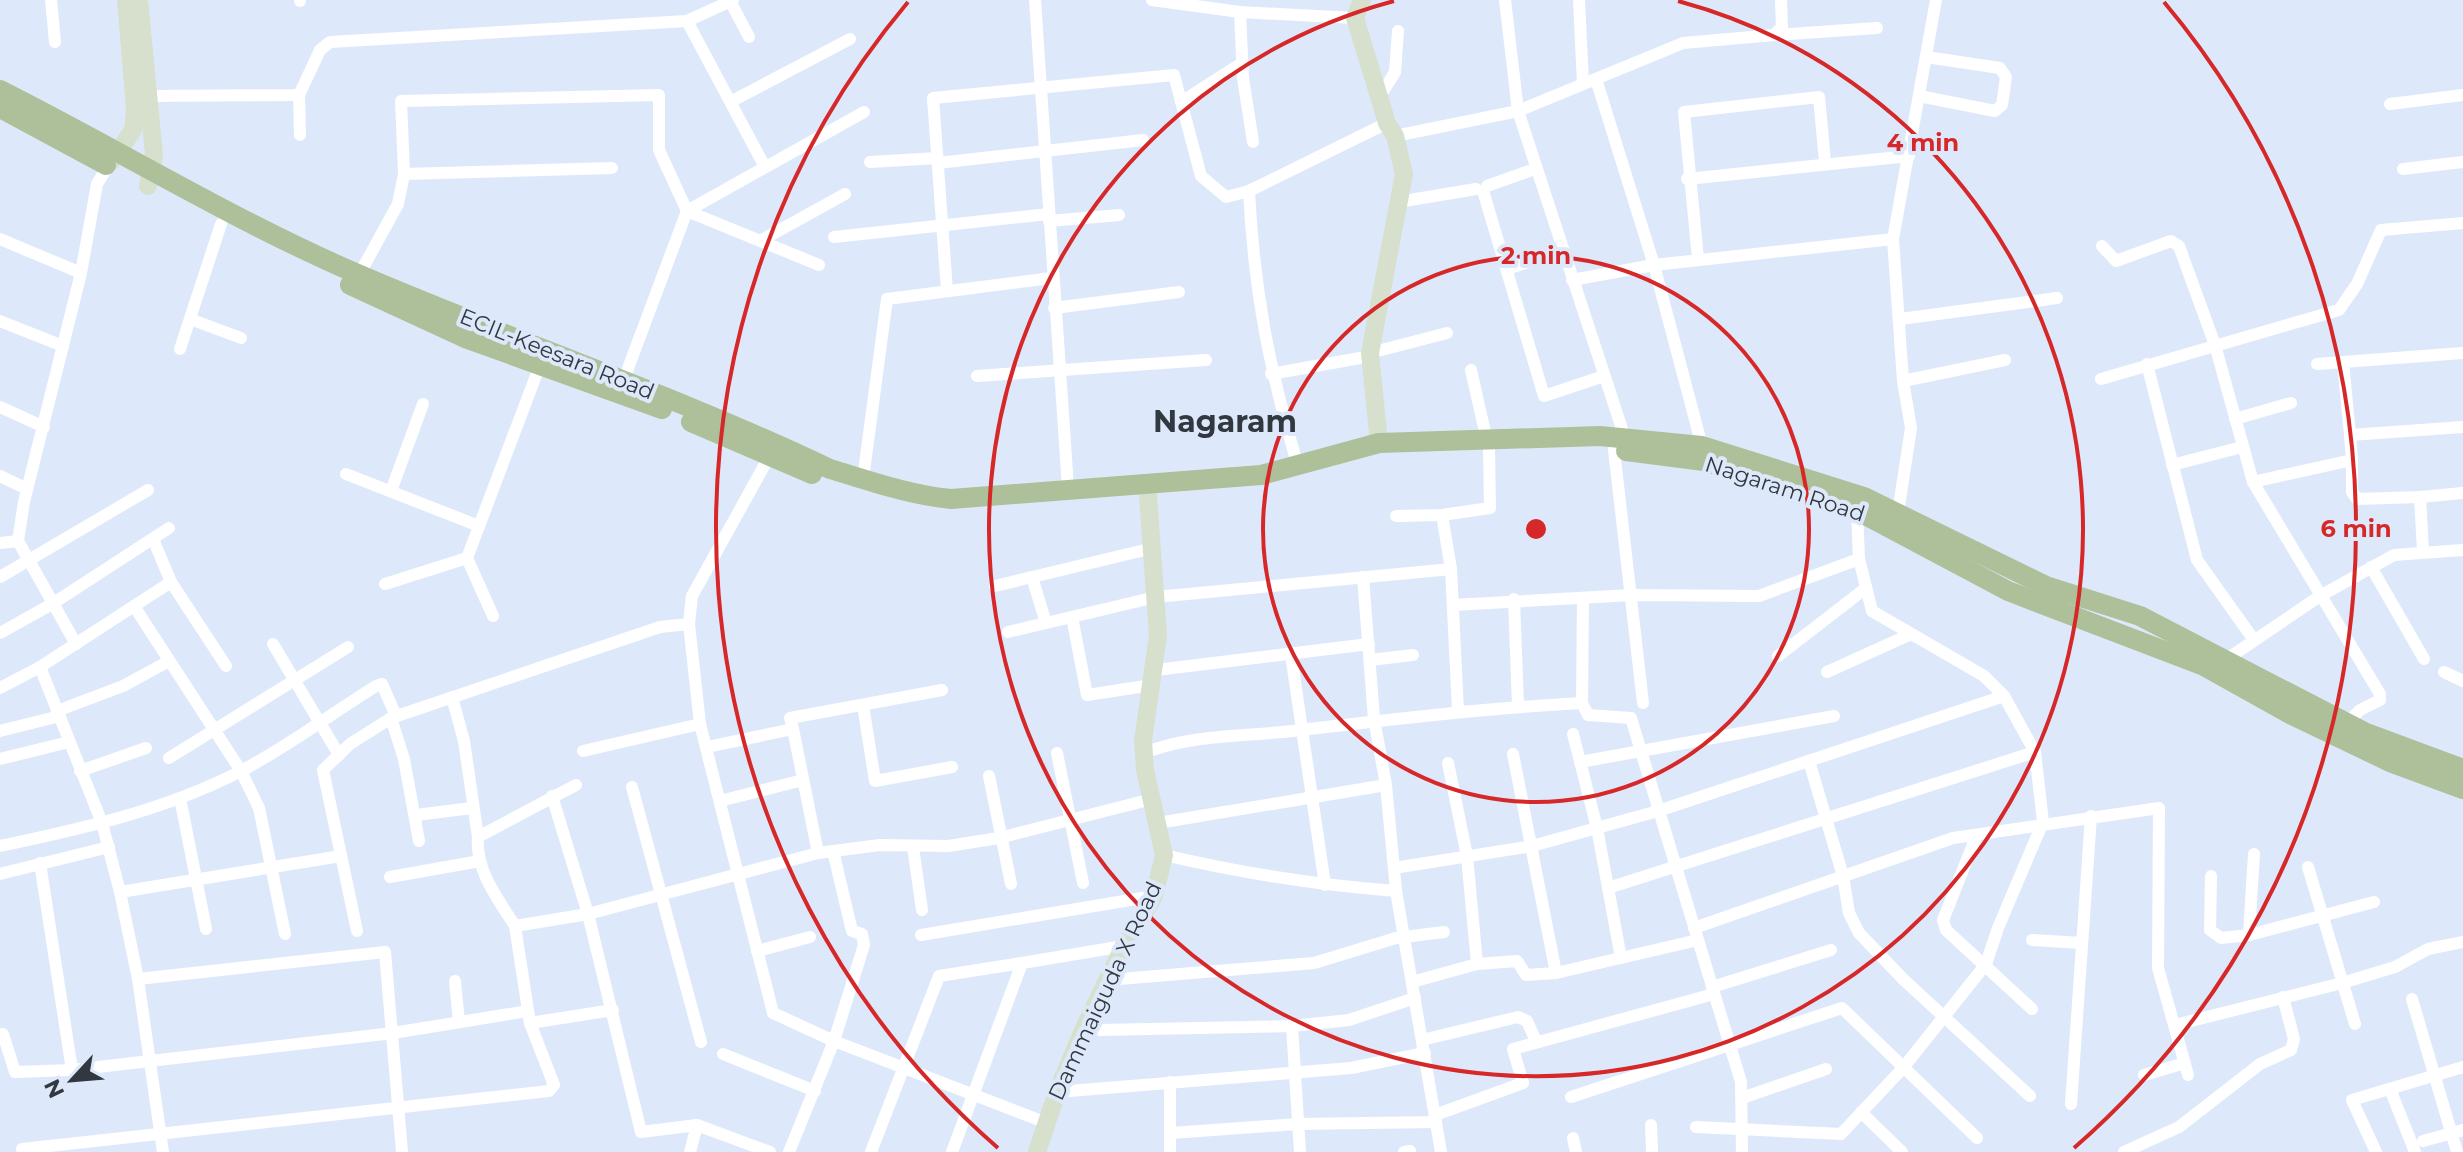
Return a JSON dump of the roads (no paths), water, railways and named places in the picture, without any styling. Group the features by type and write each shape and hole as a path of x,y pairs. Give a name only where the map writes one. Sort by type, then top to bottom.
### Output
{"main road":[{"name":"ECIL-Keesara Road","path":"0,90 112,160"},
{"name":"ECIL-Keesara Road","path":"0,108 359,275 624,379 769,457 888,499 948,510 1148,491"},
{"name":"ECIL-Keesara Road","path":"150,179 221,224 465,338 690,414 830,469 926,496 951,499 1068,488 1148,491"},
{"name":"Nagaram Road","path":"1148,491 1261,475 1379,443 1702,446 1864,497 1898,513 2008,591 2204,666 2290,714 2390,762 2463,789"},
{"name":"Nagaram Road","path":"1619,444 1704,461 1857,510 2046,586 2140,616 2347,723 2463,769"},
{"name":"Nagaram Road","path":"1148,491 1229,491 1384,454 1488,445"}],"street":[{"path":"51,0 55,42"},
{"path":"126,0 154,155 150,179"},
{"path":"76,644 18,541 27,489 81,273 97,184 133,130 142,96 139,0"},
{"path":"1035,0 1051,278 1062,370 1068,488"},
{"path":"1152,0 1240,12 1355,18"},
{"path":"1362,0 1355,18 1404,174 1371,355 1379,443"},
{"path":"1505,0 1518,111 1604,376 1619,444 1643,703"},
{"path":"1579,0 1589,82 1654,265 1702,446"},
{"path":"1774,35 1782,27 1781,0"},
{"path":"1898,513 1911,428 1903,381 1893,239 1936,0"},
{"path":"300,135 299,95 320,50 330,42 687,21 732,1 749,37"},
{"path":"1240,12 1242,63 1253,142"},
{"path":"687,21 765,167"},
{"path":"947,291 933,98 1174,75 1201,176 1226,197 1249,191 1391,129 1518,111 1683,43 1877,28"},
{"path":"1379,98 1395,72 1398,31"},
{"path":"732,101 850,39"},
{"path":"1919,96 1995,111 2002,105 2006,77 2000,68 1926,57"},
{"path":"1181,102 1242,63"},
{"path":"142,96 299,95"},
{"path":"359,275 398,204 404,174 401,101 659,95 659,150 687,211 819,265"},
{"path":"2390,104 2463,95"},
{"path":"1698,259 1687,179 1684,112 1819,97 1825,162"},
{"path":"624,379 687,211 864,112"},
{"path":"870,162 938,160 1143,140"},
{"path":"1687,179 1825,162 1909,156"},
{"path":"2403,169 2463,162"},
{"path":"404,174 612,168"},
{"path":"1398,202 1483,190 1535,169"},
{"path":"1483,190 1544,396 1604,376"},
{"path":"1249,191 1253,273 1271,374 1297,463"},
{"path":"760,241 845,194"},
{"path":"834,237 942,225 1119,215"},
{"path":"2101,379 2339,310 2357,284 2381,230 2463,223"},
{"path":"180,349 221,224"},
{"path":"0,239 81,273"},
{"path":"1572,280 1698,259 1893,239"},
{"path":"2102,246 2116,261 2171,241 2176,242 2215,345 2253,482 2380,694 2380,700 2360,710 2347,723"},
{"path":"1507,269 1562,251"},
{"path":"863,479 887,299 1051,278"},
{"path":"1054,308 1179,292"},
{"path":"1900,319 2057,298"},
{"path":"190,319 241,338"},
{"path":"0,321 63,346"},
{"path":"1271,374 1371,355 1447,333"},
{"path":"2317,364 2463,353"},
{"path":"977,376 1206,360"},
{"path":"1903,381 2005,360"},
{"path":"2343,362 2352,492 2357,499 2463,493"},
{"path":"2147,364 2197,560 2254,640"},
{"path":"493,616 467,558 540,365"},
{"path":"1396,516 1442,515 1490,508 1488,445 1471,370"},
{"path":"2235,419 2291,403"},
{"path":"391,491 423,404"},
{"path":"0,407 44,427"},
{"path":"2350,435 2463,427"},
{"path":"2172,465 2242,447"},
{"path":"769,457 692,596 689,624 700,724 773,1013 834,1041 1047,1123"},
{"path":"2253,482 2352,460"},
{"path":"346,474 479,526"},
{"path":"0,476 27,489"},
{"path":"0,577 148,490"},
{"name":"Dammaiguda X Road","path":"1037,1152 1057,1092 1085,1026 1124,946 1154,896 1164,855 1144,753 1145,711 1154,677 1156,597 1148,491"},
{"path":"2420,497 2423,551"},
{"path":"1696,1127 1841,1134 1903,1068 1986,964 2043,822 2035,752 2004,696 1984,676 1872,611 1859,559 1857,510"},
{"path":"1442,515 1451,569 1458,711"},
{"path":"0,633 52,604 169,528"},
{"path":"153,539 171,582 226,666"},
{"path":"0,543 18,541"},
{"path":"995,586 1153,548"},
{"path":"2227,659 2320,596 2394,555 2463,550"},
{"path":"385,584 467,558"},
{"path":"1453,605 1514,599 1632,595 1759,596 1859,559"},
{"path":"2371,567 2424,659"},
{"path":"1008,632 1156,597 1451,569"},
{"path":"1032,577 1046,623"},
{"path":"1363,577 1374,719 1386,785 1396,891 1441,1152"},
{"path":"0,688 40,667 171,582"},
{"path":"1778,656 1866,588"},
{"path":"1583,598 1582,703 1588,715 1631,718 1730,1046 1742,1098 1742,1152"},
{"path":"1514,599 1518,706"},
{"path":"134,606 241,771 259,808 285,934"},
{"path":"1072,617 1087,695 1154,677 1369,644"},
{"path":"357,931 323,770 339,755 393,717 660,627 689,624"},
{"path":"1827,672 1911,634"},
{"path":"273,644 317,723 339,755"},
{"path":"169,758 348,647"},
{"path":"1291,655 1325,885"},
{"path":"1370,660 1413,655"},
{"path":"0,731 58,713 123,686 169,661"},
{"path":"40,667 109,847 138,979 163,1152"},
{"path":"2444,672 2463,681"},
{"path":"0,846 102,823 180,798 241,771 382,684 393,717 419,841"},
{"path":"818,853 790,718 942,690"},
{"path":"1394,868 1532,846 1658,811 2004,696"},
{"path":"22,1149 550,1091 554,1085 529,1017 515,926 480,861 464,741 452,697"},
{"path":"1144,753 1190,739 1300,730 1458,711 1582,703"},
{"path":"863,705 875,781 952,767"},
{"path":"1580,762 1834,716"},
{"path":"583,751 700,724"},
{"path":"707,747 793,729"},
{"path":"1573,734 1597,828 1621,958"},
{"path":"0,759 69,742"},
{"path":"80,771 146,748"},
{"path":"1608,888 1676,869 2035,752"},
{"path":"1057,753 1083,883"},
{"path":"1513,754 1556,973"},
{"path":"1809,761 1843,876 1849,913 1859,933 1903,979 1947,1016 2030,1096"},
{"path":"1448,763 1467,856 1477,964"},
{"path":"989,776 999,838 1011,884"},
{"path":"720,801 803,780"},
{"path":"478,837 576,785"},
{"path":"1158,823 1311,795 1386,785"},
{"path":"632,787 701,1042"},
{"path":"552,796 588,914 641,1132 697,1125 770,1152"},
{"path":"180,798 206,929"},
{"path":"515,926 588,914 818,853 880,845 948,846 999,838 1152,799"},
{"path":"416,815 472,808"},
{"path":"1412,982 1477,964 1517,961 1526,975 1556,973 1621,958 1696,934 1843,876 1953,838 1976,837 2043,822 2159,808 2158,968 2187,1069 2144,1075"},
{"path":"2071,1104 2091,816"},
{"path":"1976,837 1943,920 1946,930 2032,1009"},
{"path":"0,874 109,847"},
{"path":"913,847 922,910"},
{"path":"789,1152 834,1041 864,945 862,934 852,931 833,851"},
{"path":"2249,935 2254,854"},
{"path":"1164,855 1233,871 1325,885 1396,891"},
{"path":"120,892 341,856"},
{"path":"390,877 480,861"},
{"path":"40,863 72,1070"},
{"path":"2308,867 2355,1024"},
{"path":"2211,876 2213,934 2221,938 2249,935 2374,902"},
{"path":"921,935 1154,896"},
{"path":"1107,980 1314,963 1392,939 1444,932"},
{"path":"757,951 810,937"},
{"path":"2032,940 2082,943"},
{"path":"2175,1025 2342,983 2395,967 2428,949 2463,942"},
{"path":"871,1152 939,976 1124,946"},
{"path":"1171,1133 1436,1119 1523,1083 1513,1049 1713,990 1831,950"},
{"path":"138,979 385,952 402,1152"},
{"path":"952,1152 1022,963"},
{"path":"455,981 459,1022"},
{"path":"2124,1152 2179,1127 2260,1064 2291,1050 2294,1039 2283,997"},
{"path":"1085,1026 1100,1030 1292,1026 1349,1020 1415,998"},
{"path":"2412,999 2434,1076 2457,1132 2457,1152"},
{"path":"1571,1097 1842,1008 1977,1138"},
{"path":"3,1034 15,1072 72,1070 393,1033 459,1022 613,1010"},
{"path":"1057,1092 1351,1068 1518,1017 1527,1021 1536,1041"},
{"path":"1292,1026 1300,1152"},
{"path":"723,1054 815,1091"},
{"path":"2376,1152 2352,1100 2463,1067"},
{"path":"1742,1098 1826,1069"},
{"path":"1170,1082 1170,1152"},
{"path":"2390,1089 2419,1147 2457,1132"},
{"path":"1861,1112 1897,1150"},
{"path":"690,1152 697,1125"},
{"path":"1651,1125 1652,1152"},
{"path":"1573,1138 1576,1152"},
{"path":"1404,1152 1410,1151"}],"district":[{"name":"Nagaram","path":"1225,421"}]}
